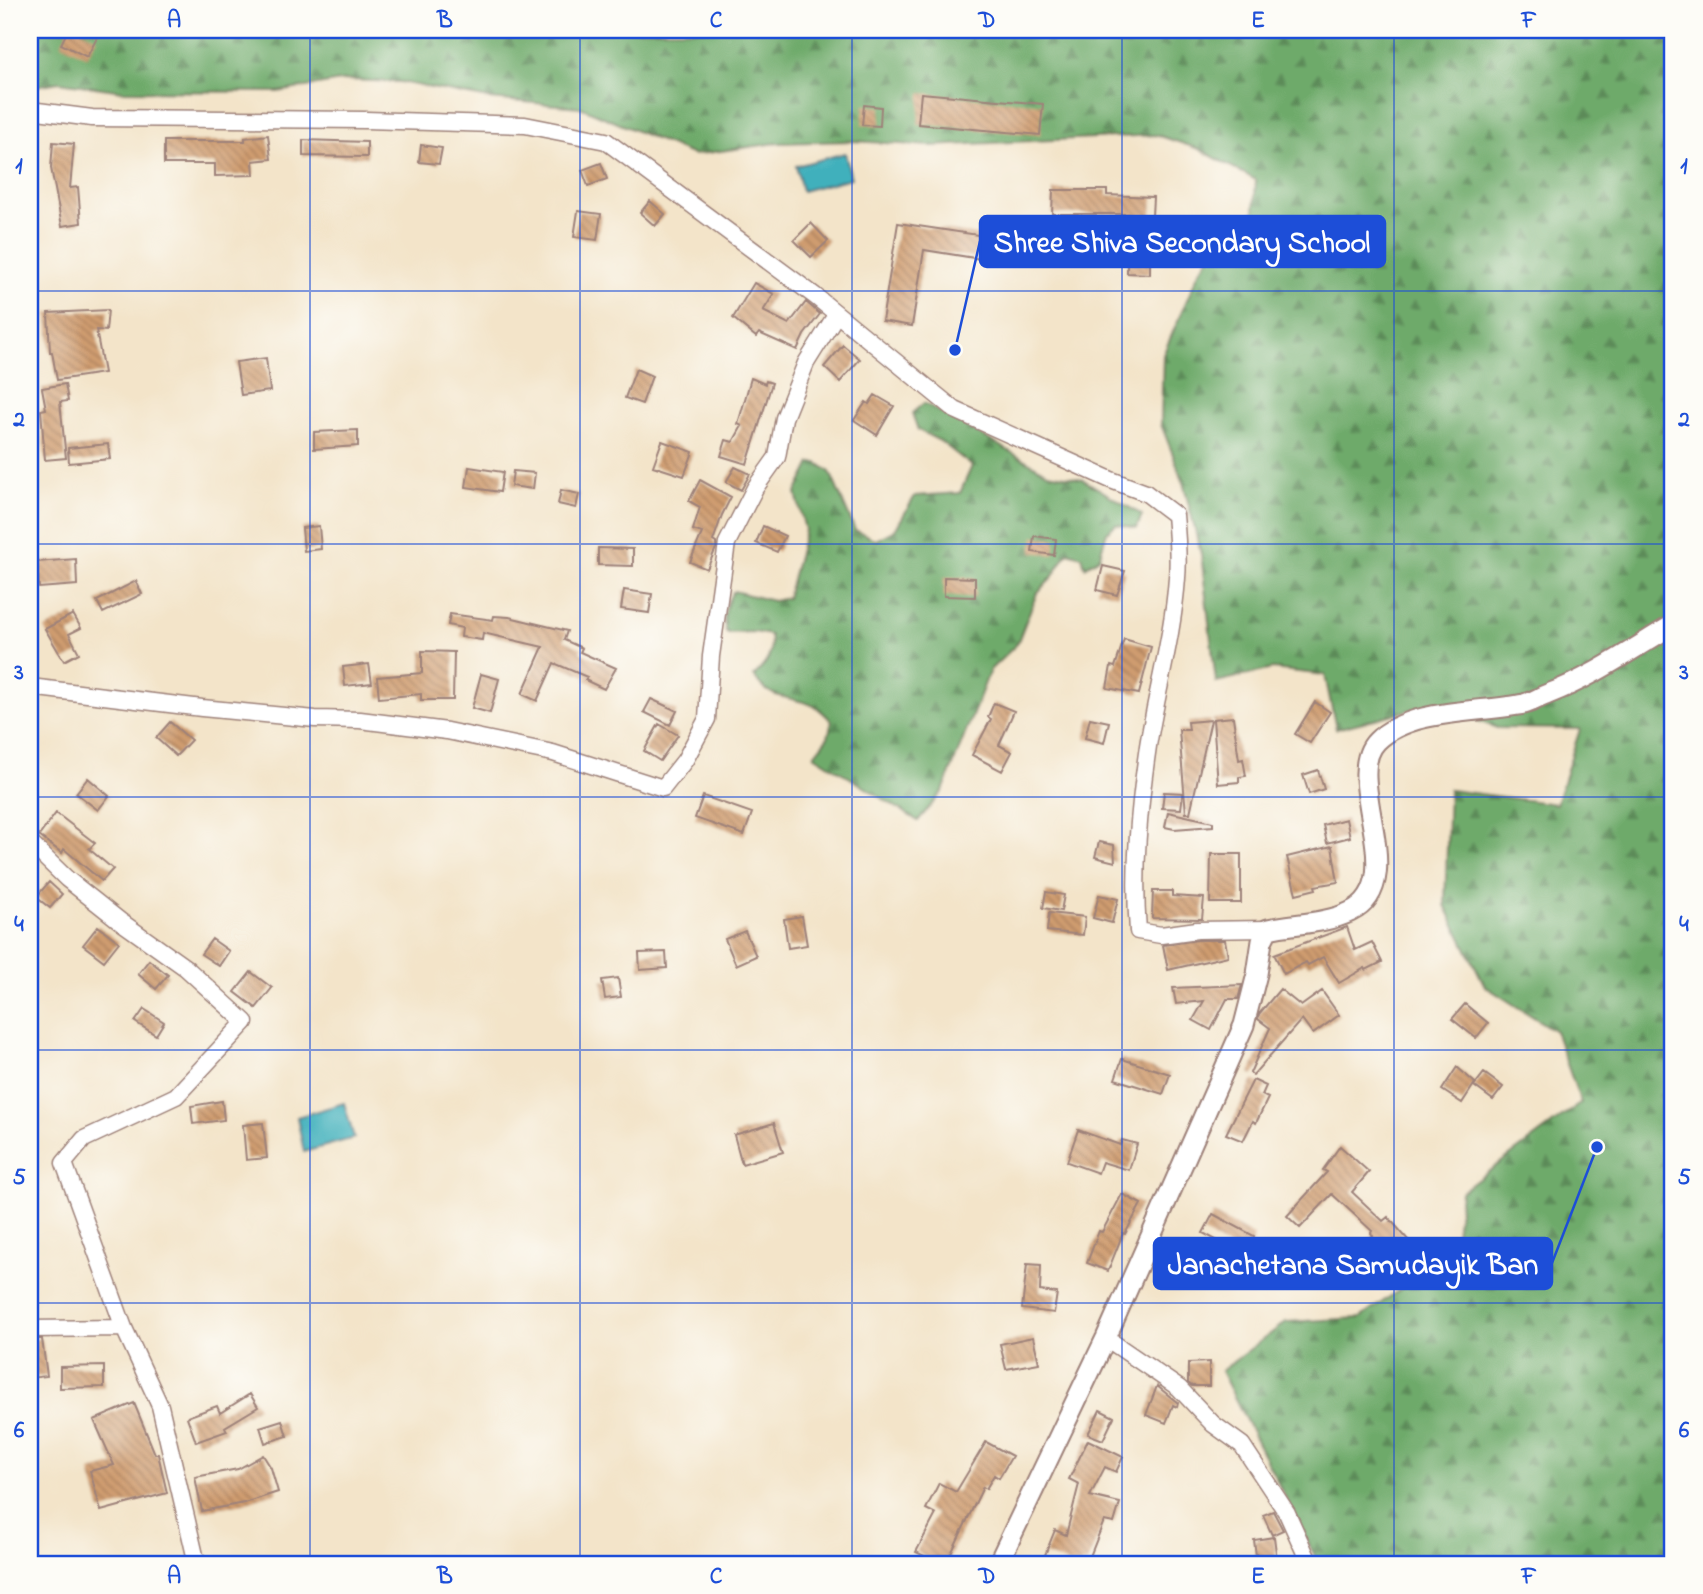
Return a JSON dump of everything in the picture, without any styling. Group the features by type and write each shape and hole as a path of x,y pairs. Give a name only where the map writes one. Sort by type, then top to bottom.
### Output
{"street":[{"path":"30,110 92,118 366,120 525,125 606,141 815,296 955,410 1146,494 1175,515 1177,578 1167,654 1149,746 1135,854 1138,931 1161,935 1197,930 1268,929 1284,925 1307,925 1351,912 1367,900 1374,885 1377,848 1366,776 1369,749 1378,738 1395,728 1454,711 1525,704 1581,681 1673,625"},
{"path":"30,687 202,708 315,719 360,720 447,731 553,753 663,788 685,760 707,719 711,656 727,543 755,488 777,457 784,418 806,363 836,315"},
{"path":"30,843 68,879 120,921 186,968 245,1022 176,1096 84,1139 64,1163 124,1328 160,1406 197,1564"},
{"path":"998,1564 1106,1338 1244,1025 1262,941 1268,929"},
{"path":"30,1329 124,1328"},
{"path":"1106,1338 1179,1388 1213,1424 1242,1445 1287,1513 1310,1564"}],"green space":[{"path":"30,30 1673,30 1673,1564 1319,1564 1221,1371 1286,1322 1360,1318 1454,1251 1461,1192 1581,1103 1555,1031 1485,986 1445,905 1449,790 1556,804 1580,729 1497,728 1433,704 1336,729 1325,675 1272,669 1216,682 1201,554 1182,478 1161,424 1163,355 1199,272 1219,243 1254,212 1256,180 1199,149 1157,135 931,146 853,141 777,143 693,155 580,107 489,99 400,82 346,80 278,92 123,91 59,82 30,87"},
{"path":"924,403 1048,473 1082,479 1142,515 1137,528 1116,524 1107,532 1099,558 1085,567 1082,556 1068,552 1051,579 1037,593 1017,644 990,670 943,791 918,821 814,755 828,737 832,721 814,706 781,697 760,684 754,676 768,658 771,648 770,635 754,632 727,633 724,617 734,591 773,601 787,598 805,530 796,493 811,463 818,463 830,472 855,530 876,540 895,530 915,496 960,493 972,466 940,441 918,430 912,413"}],"water":[{"path":"845,153 851,178 802,191 796,166"},
{"path":"344,1103 354,1138 304,1152 297,1117"}],"building":[{"path":"68,30 80,30 97,38 87,57 61,44"},
{"path":"921,93 1043,104 1040,135 918,124"},
{"path":"864,105 881,107 880,126 862,125"},
{"path":"268,135 271,159 253,161 254,175 215,176 215,164 164,164 164,141 245,141 245,138"},
{"path":"303,140 367,142 367,157 303,156"},
{"path":"53,142 74,144 70,188 78,187 81,223 62,226 51,168"},
{"path":"421,145 442,148 439,164 419,162"},
{"path":"601,163 607,179 588,186 582,170"},
{"path":"1053,190 1107,190 1107,195 1153,197 1150,216 1150,274 1127,273 1128,214 1052,214"},
{"path":"650,201 665,214 655,226 640,213"},
{"path":"578,211 601,214 597,240 574,237"},
{"path":"811,223 828,241 811,257 794,240"},
{"path":"898,223 985,236 981,259 924,250 912,326 882,321"},
{"path":"754,283 774,294 763,311 789,324 806,302 820,314 804,335 797,350 759,333 756,337 733,318"},
{"path":"108,310 106,331 96,330 104,373 57,380 50,352 48,313"},
{"path":"843,345 860,359 840,382 824,367"},
{"path":"266,358 270,391 241,395 236,362"},
{"path":"636,369 652,376 642,404 625,398"},
{"path":"751,378 765,384 766,381 772,383 747,464 721,456 726,440 733,442 742,426 738,424"},
{"path":"65,384 68,401 60,402 66,458 45,460 41,410 46,409 42,388"},
{"path":"875,395 894,406 877,435 854,420 866,402 869,404"},
{"path":"358,430 358,446 314,449 314,432"},
{"path":"662,441 693,452 684,476 653,466"},
{"path":"108,444 110,459 69,463 68,448"},
{"path":"469,467 503,472 500,492 466,487"},
{"path":"735,467 750,474 741,490 726,482"},
{"path":"513,471 535,473 533,489 511,486"},
{"path":"700,480 731,497 713,541 716,548 707,569 690,562 702,533 693,530 700,507 689,501"},
{"path":"561,490 579,494 576,508 558,504"},
{"path":"319,526 321,549 304,551 302,528"},
{"path":"763,526 785,536 777,552 756,543"},
{"path":"1034,536 1056,539 1054,555 1032,552"},
{"path":"598,548 633,549 633,566 598,565"},
{"path":"76,559 77,585 39,588 37,562"},
{"path":"1103,566 1125,571 1117,595 1097,590"},
{"path":"944,577 975,578 975,597 944,596"},
{"path":"136,581 142,594 103,613 97,601"},
{"path":"624,590 652,594 649,613 621,609"},
{"path":"73,614 81,628 69,634 79,653 64,661 45,629"},
{"path":"450,614 493,620 494,616 509,617 567,631 564,640 582,648 580,652 616,668 604,689 585,680 587,677 554,663 537,701 522,694 543,647 483,633 482,640 461,637 462,628 448,625"},
{"path":"1124,639 1151,647 1139,694 1107,688 1111,666 1115,667"},
{"path":"422,651 454,652 453,700 421,700 421,694 379,698 377,677 422,673"},
{"path":"369,664 372,683 345,686 343,667"},
{"path":"481,674 499,679 490,713 472,708"},
{"path":"651,699 677,711 670,725 644,712"},
{"path":"1315,702 1330,712 1310,743 1295,734"},
{"path":"994,703 1014,711 999,745 1012,752 1002,771 972,755 991,719 988,717"},
{"path":"1233,717 1239,760 1243,759 1246,776 1239,777 1239,782 1218,784 1213,719"},
{"path":"1090,718 1109,722 1104,743 1085,738"},
{"path":"1211,720 1190,813 1186,813 1179,730 1189,730 1188,722"},
{"path":"170,722 191,740 176,756 156,738"},
{"path":"659,724 678,735 660,761 644,751"},
{"path":"1318,770 1324,789 1309,794 1303,775"},
{"path":"88,778 109,796 98,810 76,793"},
{"path":"1164,792 1183,793 1181,809 1162,808"},
{"path":"703,796 752,813 744,835 695,818"},
{"path":"1168,812 1213,822 1213,826 1174,829 1165,827"},
{"path":"56,813 95,843 89,849 113,869 102,881 64,849 62,853 39,836"},
{"path":"1346,819 1350,837 1327,843 1323,825"},
{"path":"1099,842 1114,845 1115,862 1095,857"},
{"path":"1332,846 1338,882 1315,886 1316,889 1296,894 1287,857"},
{"path":"1211,854 1241,854 1241,903 1210,903"},
{"path":"49,882 62,894 50,908 36,897"},
{"path":"1153,891 1172,891 1172,896 1204,898 1202,919 1152,918"},
{"path":"1046,892 1064,895 1061,911 1043,908"},
{"path":"1099,895 1118,899 1112,923 1093,918"},
{"path":"1049,913 1085,917 1083,935 1047,931"},
{"path":"802,916 807,945 788,948 784,919"},
{"path":"98,926 119,942 104,961 83,945"},
{"path":"1347,927 1355,950 1372,942 1382,962 1339,983 1323,957 1308,965 1306,962 1284,974 1274,954"},
{"path":"745,931 756,956 736,965 725,939"},
{"path":"212,939 229,951 219,966 201,954"},
{"path":"1198,940 1225,940 1228,956 1168,970 1163,945"},
{"path":"666,952 667,968 640,970 639,953"},
{"path":"149,960 168,975 156,989 138,974"},
{"path":"251,972 272,988 256,1008 235,992"},
{"path":"618,978 621,997 605,999 602,980"},
{"path":"1242,985 1238,999 1227,999 1211,1030 1193,1020 1204,1001 1176,1004 1173,988"},
{"path":"1280,989 1301,1006 1322,991 1339,1015 1313,1034 1302,1019 1253,1075 1250,1073 1270,1028 1258,1019 1259,1014"},
{"path":"1465,1004 1488,1023 1476,1038 1452,1019"},
{"path":"144,1009 164,1022 156,1035 135,1022"},
{"path":"1122,1059 1170,1074 1163,1094 1115,1079"},
{"path":"1457,1067 1475,1083 1462,1103 1442,1090"},
{"path":"1484,1073 1503,1087 1493,1100 1474,1086"},
{"path":"1253,1080 1266,1086 1262,1095 1268,1098 1256,1123 1253,1121 1243,1141 1226,1134"},
{"path":"222,1101 224,1120 193,1124 191,1106"},
{"path":"263,1123 267,1158 246,1160 243,1125"},
{"path":"774,1123 783,1152 742,1164 734,1135"},
{"path":"1078,1130 1120,1145 1122,1140 1137,1144 1129,1170 1102,1162 1098,1173 1067,1162"},
{"path":"1340,1146 1369,1172 1352,1192 1383,1221 1388,1217 1409,1241 1392,1257 1386,1250 1351,1275 1340,1259 1373,1236 1372,1231 1332,1194 1300,1228 1287,1216 1327,1172 1323,1170"},
{"path":"1122,1194 1141,1204 1125,1234 1123,1233 1108,1271 1087,1263 1099,1231 1102,1232"},
{"path":"1213,1214 1254,1236 1252,1244 1242,1254 1203,1233"},
{"path":"1027,1264 1041,1265 1040,1291 1057,1293 1054,1313 1022,1309"},
{"path":"1033,1337 1039,1363 1006,1369 1000,1344"},
{"path":"30,1339 42,1339 47,1376 30,1378"},
{"path":"1209,1362 1209,1386 1192,1386 1188,1383 1188,1363"},
{"path":"104,1366 104,1387 60,1388 60,1367"},
{"path":"1157,1386 1178,1403 1177,1407 1173,1405 1166,1423 1146,1415"},
{"path":"250,1394 258,1407 225,1427 227,1431 196,1442 187,1417 217,1406 220,1413"},
{"path":"134,1403 155,1454 158,1454 167,1493 101,1511 90,1471 114,1465 94,1420"},
{"path":"1100,1410 1114,1417 1103,1440 1088,1434"},
{"path":"282,1420 287,1436 265,1443 260,1427"},
{"path":"1088,1440 1123,1457 1116,1472 1105,1467 1090,1496 1120,1503 1114,1523 1104,1521 1087,1564 1069,1564 1045,1555 1055,1530 1066,1535 1079,1484 1069,1479"},
{"path":"986,1442 1012,1456 999,1478 994,1475 986,1489 983,1487 946,1564 916,1552 936,1514 926,1509 939,1483 956,1492"},
{"path":"263,1455 271,1468 278,1492 244,1503 202,1511 195,1477 238,1469"},
{"path":"1273,1511 1283,1530 1272,1535 1263,1515"},
{"path":"1274,1537 1277,1560 1257,1563 1254,1540"}],"place":[{"name":"Shree Shiva Secondary School","path":"955,350"},
{"name":"Janachetana Samudayik Ban","path":"1597,1147"}]}
